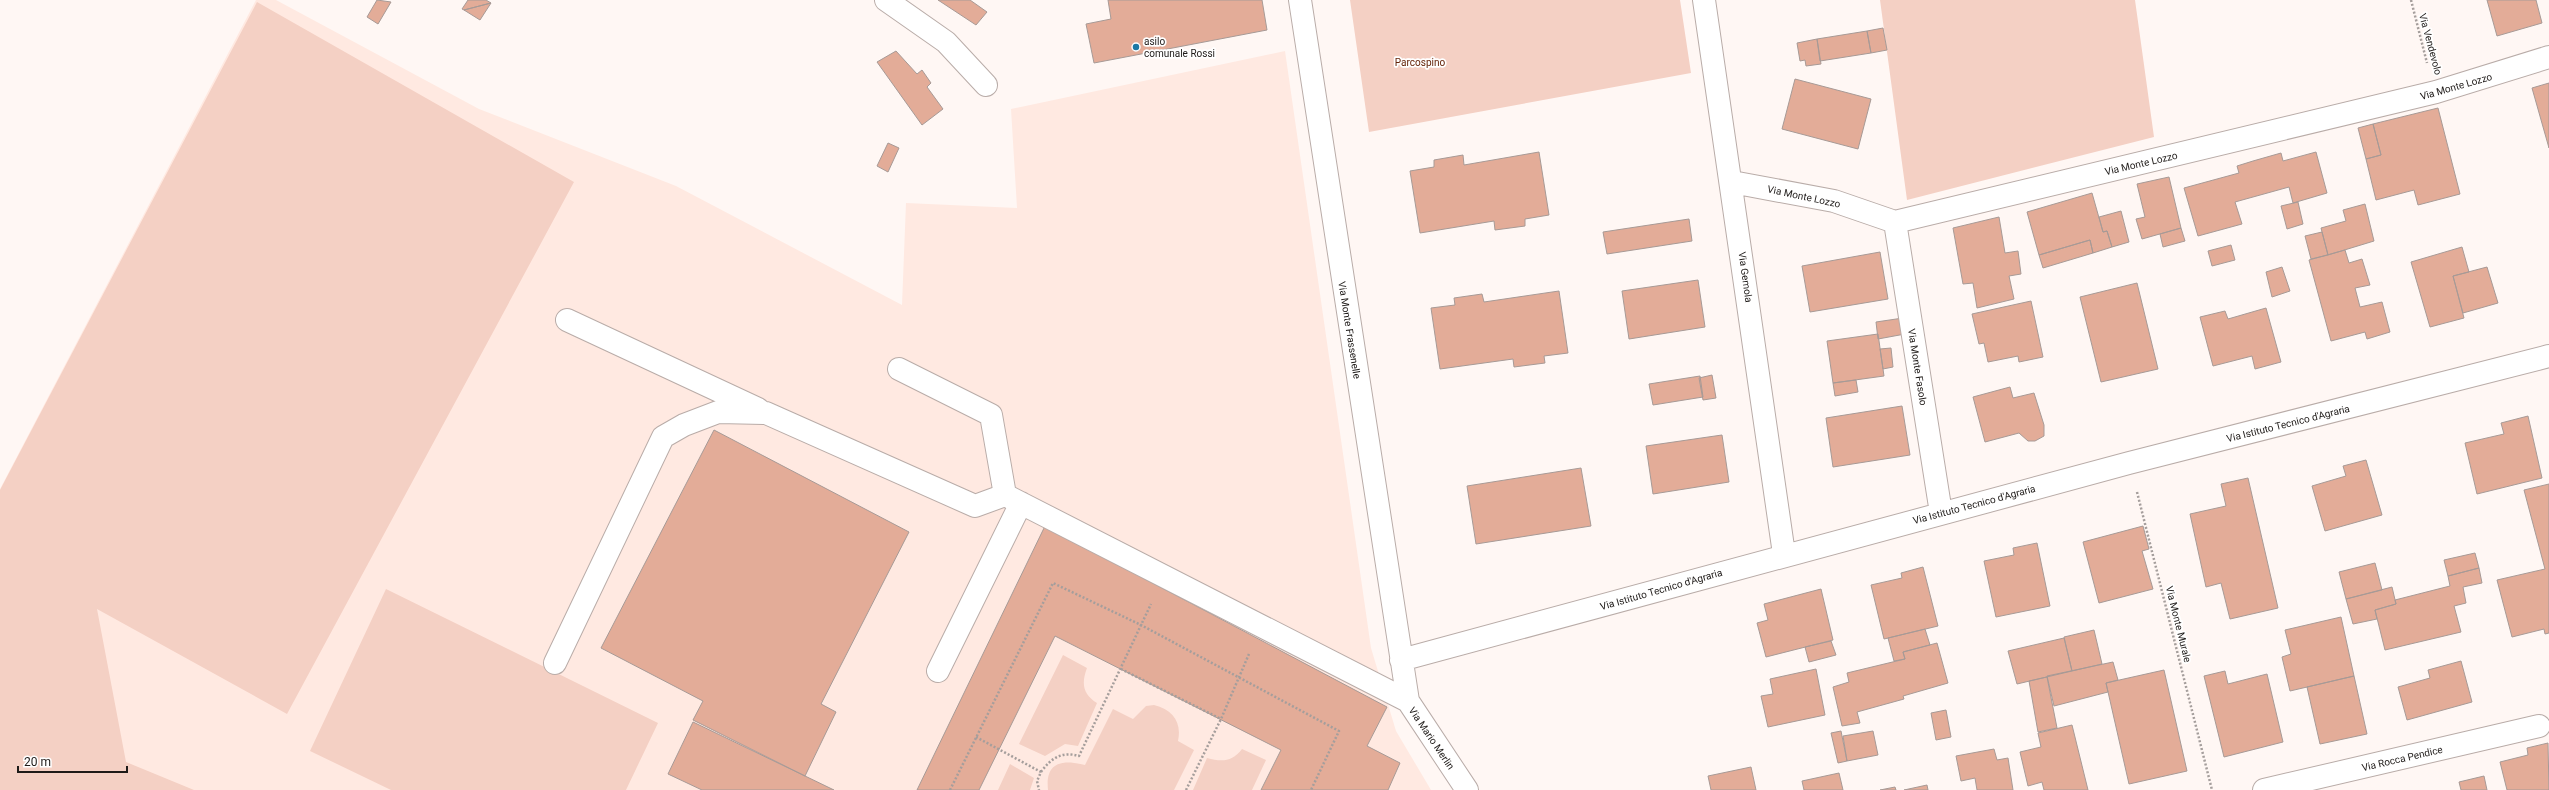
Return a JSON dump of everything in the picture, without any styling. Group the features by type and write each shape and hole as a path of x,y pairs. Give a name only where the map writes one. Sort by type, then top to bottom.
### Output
{"street":[{"path":"886,0 946,42 986,85"},
{"name":"Via Monte Frassenelle","path":"1300,0 1401,660"},
{"name":"Via Gemola","path":"1704,0 1732,182 1784,554"},
{"name":"Via Monte Lozzo","path":"1732,182 1834,201 1895,222 2436,92 2549,57"},
{"name":"Via Monte Fasolo","path":"1895,222 1941,513"},
{"path":"567,320 766,413 975,506 1013,499 1408,701"},
{"name":"Via Istituto Tecnico d'Agraria","path":"1401,660 1784,554 2129,463 2549,356"},
{"path":"899,369 991,416 1013,499 938,671"},
{"path":"555,663 663,437 684,425 718,412 766,413"},
{"name":"Via Mario Merlin","path":"1401,660 1408,701 1467,790"},
{"name":"Via Rocca Pendice","path":"2264,790 2539,726"}],"path":[{"name":"Via Vendevolo","path":"2411,0 2436,92"},
{"name":"Via Monte Murale","path":"2129,463 2212,790"},
{"path":"1039,790 1037,781 1049,760 1066,754 1079,756 1122,669 1163,577"},
{"path":"950,790 1052,583 1142,625 1240,676 1339,731 1311,790"},
{"path":"1186,790 1221,719 1261,627"},
{"path":"1122,669 1221,719"},
{"path":"976,737 1041,772"}],"shaded area":[{"path":"256,0 276,0 479,109 676,186 902,305 906,203 1017,208 1011,109 1285,51 1371,648 1396,731 1431,790 0,790 0,489"}],"green space":[{"name":"Parcospino","path":"1350,0 1680,0 1691,73 1369,132"},
{"path":"1880,0 2135,0 2154,137 1907,200"},
{"path":"257,2 574,182 287,714 97,609 126,762 194,790 0,790 0,490"},
{"path":"386,589 658,723 626,790 391,790 310,751"},
{"path":"1063,655 1087,668 1084,679 1084,688 1092,700 1097,703 1078,746 1065,744 1045,756 1019,744"},
{"path":"1154,705 1166,710 1175,718 1179,728 1178,741 1194,750 1174,790 1048,790 1049,773 1052,768 1062,763 1069,762 1085,765 1113,709 1133,719 1146,706"},
{"path":"1242,749 1266,760 1252,790 1193,790 1207,758 1217,760 1230,759"},
{"path":"1010,764 1034,778 1030,790 998,790"}],"building":[{"path":"377,0 391,2 378,24 367,17"},
{"path":"468,0 486,0 491,3 464,10 462,9"},
{"path":"938,0 970,0 987,12 976,25"},
{"name":"asilo comunale Rossi","path":"1108,0 1262,0 1267,30 1094,63 1086,24 1111,19"},
{"path":"2487,0 2536,0 2542,23 2497,36"},
{"path":"491,3 480,20 464,10"},
{"path":"1883,28 1887,50 1871,53 1867,31"},
{"path":"1867,31 1871,53 1820,61 1817,39"},
{"path":"1817,39 1821,64 1806,66 1805,60 1800,61 1797,43"},
{"path":"896,51 917,74 922,70 931,83 927,87 943,109 922,125 877,62"},
{"path":"1795,79 1871,99 1858,149 1782,129"},
{"path":"2549,83 2549,148 2532,88"},
{"path":"2438,108 2460,194 2418,205 2414,190 2376,200 2366,159 2381,155 2373,124"},
{"path":"2373,124 2381,155 2366,159 2358,128"},
{"path":"888,143 899,148 888,172 877,166"},
{"path":"1539,152 1549,215 1525,219 1525,226 1495,230 1494,221 1420,233 1410,171 1434,167 1434,160 1463,155 1464,165"},
{"path":"2316,152 2327,193 2293,203 2289,187 2235,202 2242,224 2198,236 2184,188 2239,173 2237,166 2281,153 2283,161"},
{"path":"2169,177 2181,228 2142,239 2136,219 2145,217 2137,184"},
{"path":"2092,193 2103,232 2107,231 2112,247 2093,253 2090,240 2039,255 2027,212"},
{"path":"2298,202 2303,224 2287,229 2281,206"},
{"path":"2365,204 2374,241 2328,255 2321,228 2346,221 2343,210"},
{"path":"2121,211 2129,242 2112,247 2107,231 2103,232 2099,217"},
{"path":"1999,217 2005,253 2018,251 2021,274 2009,276 2014,299 1977,308 1973,283 1963,284 1953,228"},
{"path":"1689,219 1692,241 1607,254 1603,232"},
{"path":"2181,228 2185,241 2163,247 2160,234"},
{"path":"2322,232 2328,255 2311,259 2305,236"},
{"path":"2090,240 2093,253 2043,268 2039,255"},
{"path":"2231,245 2235,260 2212,266 2208,251"},
{"path":"2462,247 2469,272 2453,276 2464,318 2430,327 2411,262"},
{"path":"2345,250 2349,263 2362,259 2370,285 2355,288 2360,307 2382,302 2390,332 2367,339 2365,332 2331,341 2309,260"},
{"path":"1880,252 1888,299 1810,312 1802,266"},
{"path":"2282,267 2290,291 2272,297 2266,272"},
{"path":"2487,267 2498,303 2463,313 2453,276"},
{"path":"1698,280 1705,327 1629,339 1622,291"},
{"path":"2137,283 2158,369 2101,382 2080,297"},
{"path":"1559,291 1568,353 1544,356 1545,363 1514,367 1513,359 1440,369 1431,308 1455,305 1454,298 1482,294 1484,302"},
{"path":"2031,301 2043,357 2019,362 2018,356 1988,362 1984,343 1979,344 1972,314"},
{"path":"2266,308 2281,362 2255,369 2252,356 2213,366 2200,317 2225,311 2228,319"},
{"path":"1903,318 1905,334 1878,339 1876,322"},
{"path":"1878,334 1884,376 1833,383 1827,341"},
{"path":"1891,348 1893,367 1883,369 1880,349"},
{"path":"1712,375 1716,398 1703,400 1699,378"},
{"path":"1700,376 1703,397 1653,405 1649,384"},
{"path":"1856,380 1858,392 1835,396 1833,383"},
{"path":"2010,387 2013,398 2034,393 2044,425 2044,436 2035,441 2028,441 2019,433 1985,442 1973,397"},
{"path":"1902,406 1910,455 1833,467 1826,418"},
{"path":"2528,416 2542,478 2477,494 2465,443 2504,434 2501,423"},
{"path":"714,430 909,532 821,704 836,712 805,776 693,720 703,701 601,648"},
{"path":"1722,435 1729,482 1653,494 1646,446"},
{"path":"2366,460 2382,515 2325,531 2312,486 2346,476 2343,466"},
{"path":"1581,468 1591,526 1476,544 1467,486"},
{"path":"2248,478 2278,608 2230,619 2221,583 2206,587 2190,514 2226,506 2221,484"},
{"path":"2549,484 2549,633 2545,634 2544,629 2512,637 2497,580 2545,569 2524,490"},
{"path":"1045,526 1387,707 1367,746 1400,763 1388,790 1261,790 1281,750 1055,636 979,790 917,790"},
{"path":"2143,526 2149,549 2142,551 2153,589 2099,603 2083,542"},
{"path":"2037,543 2050,606 1996,617 1984,561 2014,555 2013,548"},
{"path":"2475,553 2479,568 2448,576 2444,560"},
{"path":"2375,563 2382,590 2346,599 2339,572"},
{"path":"1923,567 1938,626 1884,639 1871,585 1902,578 1901,573"},
{"path":"2479,568 2482,583 2463,587 2466,603 2454,606 2461,632 2385,650 2375,610 2396,604 2395,600 2450,586 2448,576"},
{"path":"2392,587 2396,604 2375,610 2377,619 2353,624 2346,599"},
{"path":"1821,589 1833,640 1766,657 1757,623 1768,620 1764,604"},
{"path":"2341,617 2354,676 2290,691 2282,657 2291,654 2285,630"},
{"path":"1925,629 1930,645 1903,652 1905,659 1894,661 1888,638"},
{"path":"2094,630 2102,664 2072,671 2064,637"},
{"path":"2064,638 2072,671 2017,684 2008,651"},
{"path":"1831,641 1836,655 1809,662 1805,647"},
{"path":"1937,643 1948,683 1903,696 1904,699 1857,712 1860,723 1842,726 1833,687 1849,682 1847,673 1905,659 1903,652"},
{"path":"2461,661 2472,702 2407,720 2398,687 2430,678 2428,670"},
{"path":"2113,662 2118,680 2106,683 2108,692 2054,706 2047,676"},
{"path":"1816,669 1825,715 1768,727 1761,696 1773,694 1770,679"},
{"path":"2164,670 2187,771 2129,784 2106,683"},
{"path":"2225,671 2228,684 2267,674 2283,742 2224,757 2204,676"},
{"path":"2354,676 2367,734 2320,744 2307,687"},
{"path":"2047,677 2057,728 2038,732 2029,681"},
{"path":"1946,710 1951,737 1936,740 1931,713"},
{"path":"693,722 834,790 702,790 668,774"},
{"path":"2072,725 2088,790 2044,790 2042,782 2028,786 2020,752 2041,747 2038,733"},
{"path":"1841,731 1847,761 1838,763 1831,733"},
{"path":"1873,731 1878,755 1847,761 1843,736"},
{"path":"2548,743 2549,790 2507,790 2500,762 2528,755 2527,748"},
{"path":"1994,749 1997,760 2008,758 2013,790 1977,790 1975,778 1961,781 1956,756"},
{"path":"1751,767 1756,790 1711,790 1708,776"},
{"path":"1839,773 1843,790 1804,790 1802,781"},
{"path":"2484,776 2487,790 2461,790 2459,782"},
{"path":"1927,785 1928,790 1904,790"},
{"path":"1895,787 1896,790 1880,790"}],"place":[{"name":"asilo comunale Rossi","path":"1136,47"}]}
